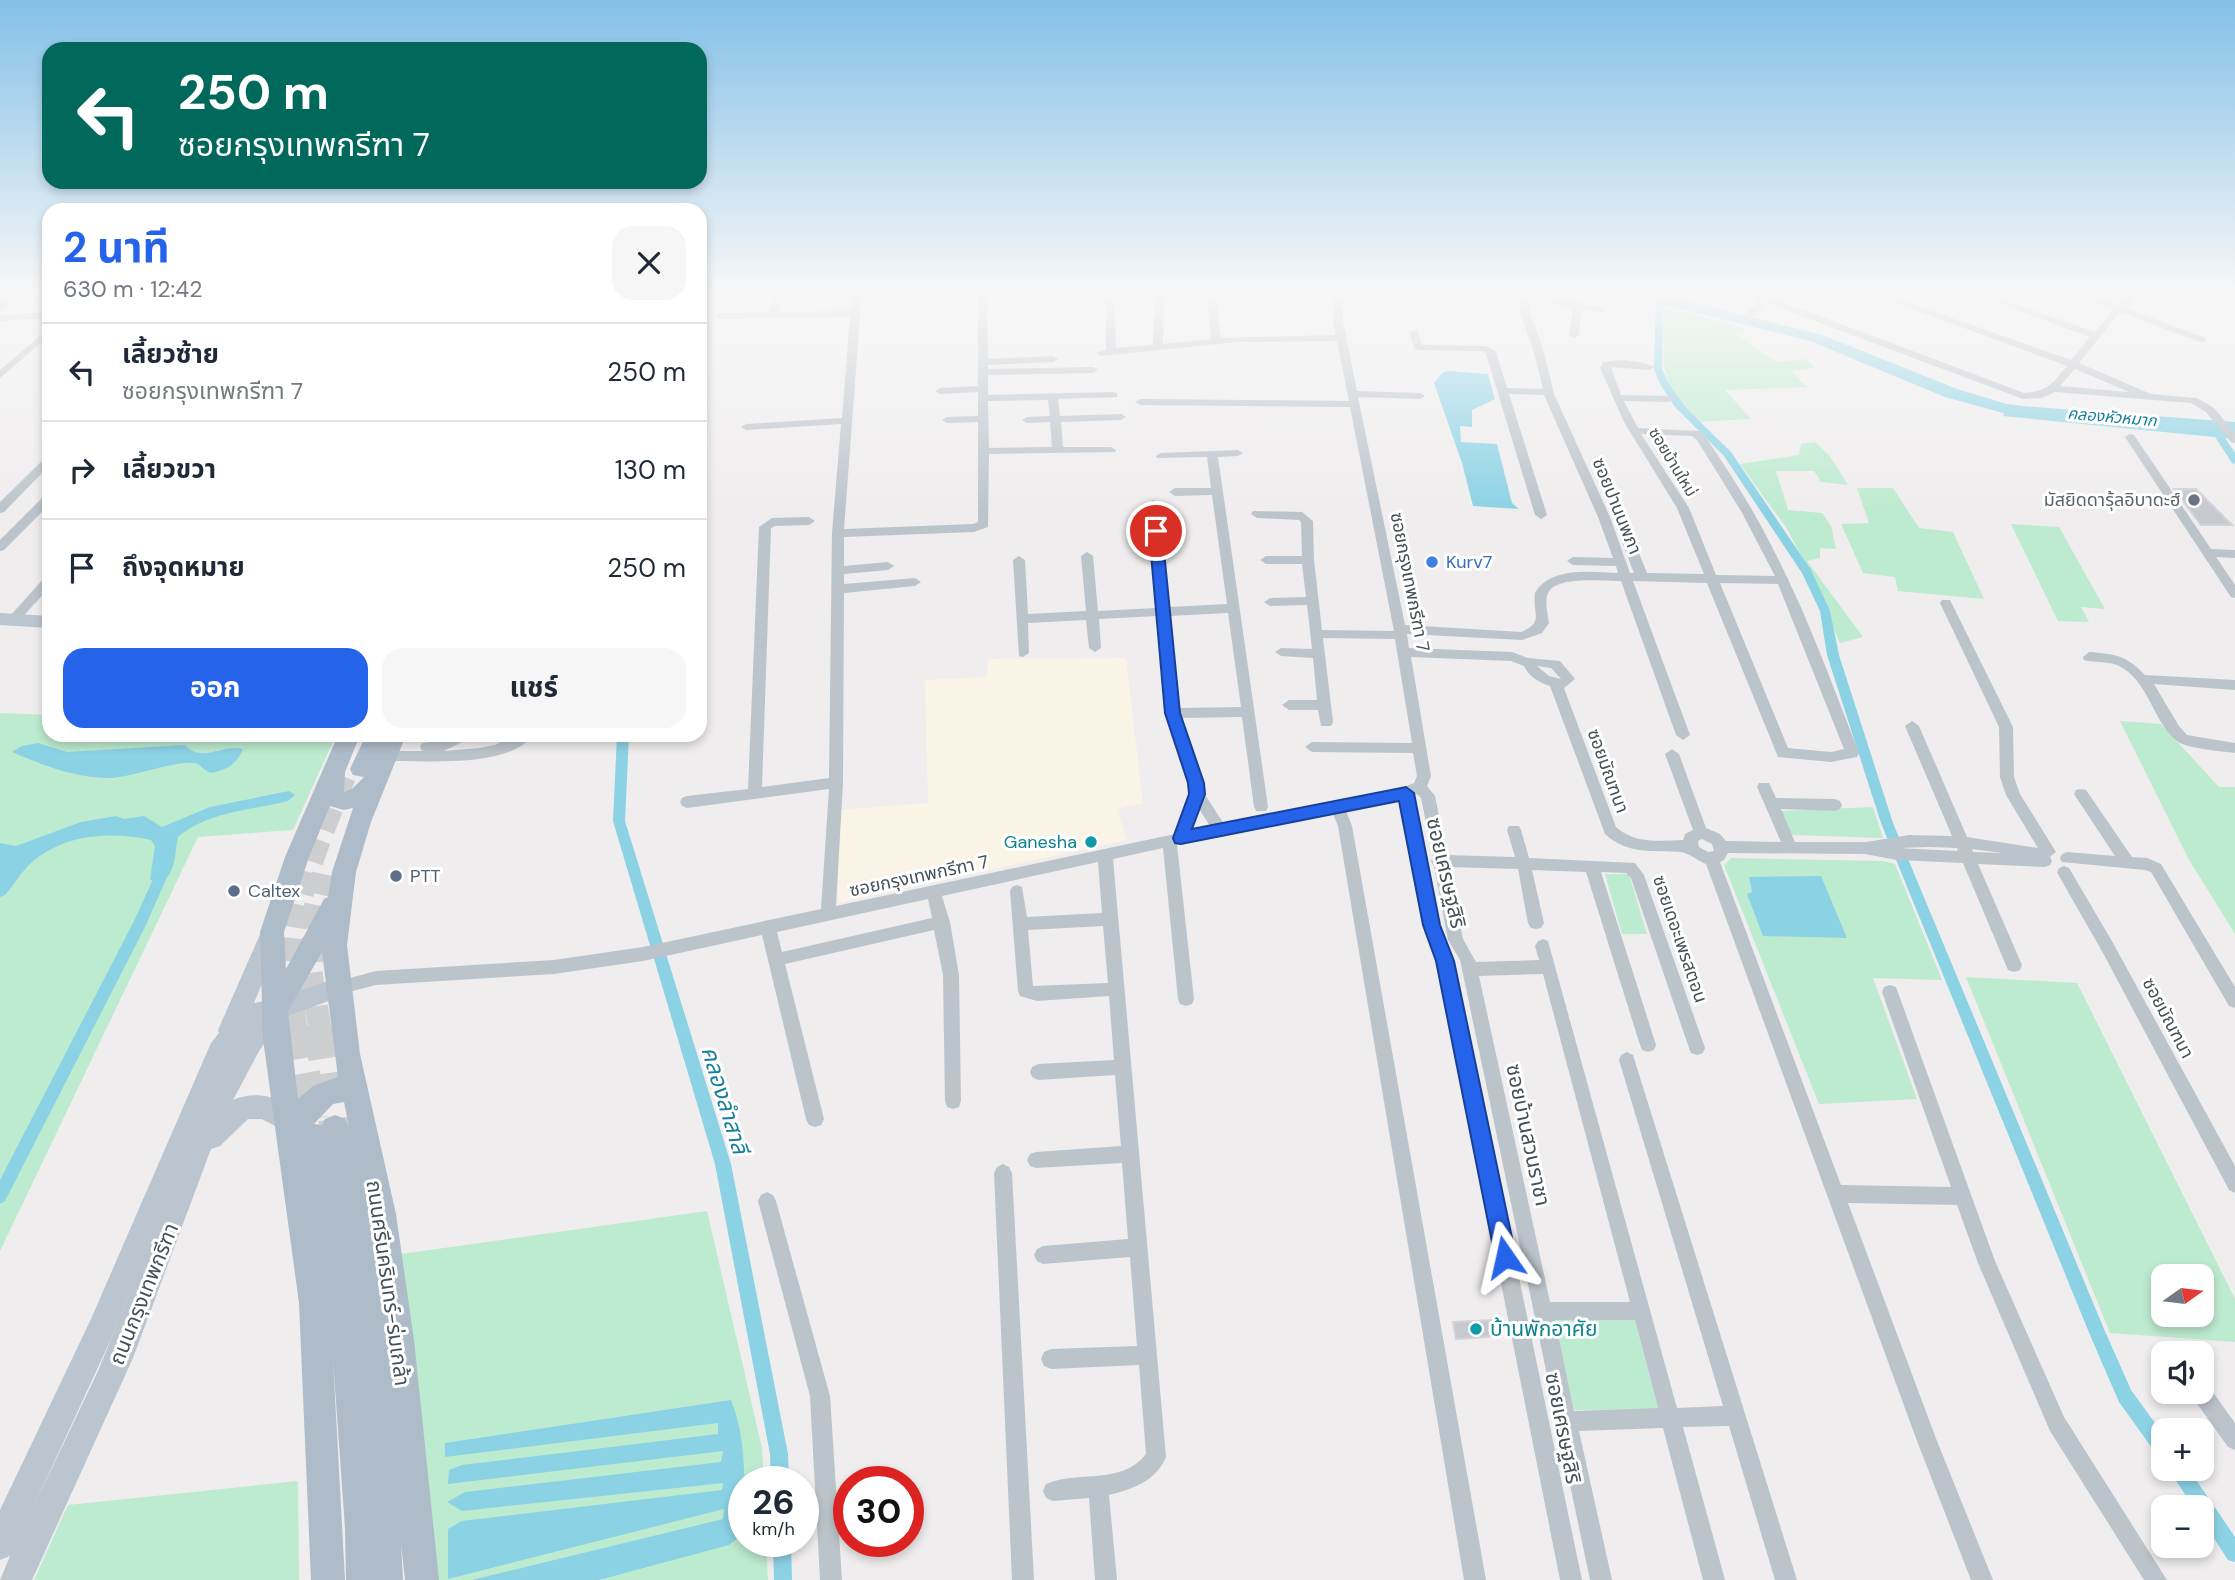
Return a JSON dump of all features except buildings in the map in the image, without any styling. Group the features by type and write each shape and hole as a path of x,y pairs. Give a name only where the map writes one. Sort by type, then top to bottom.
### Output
{"main road":[{"path":"6,620 42,622"},
{"path":"356,742 371,757"},
{"path":"337,988 334,944 341,891 359,822 371,757"},
{"path":"220,1051 272,932 297,857 371,757"},
{"path":"274,1010 302,966 341,891"},
{"path":"272,932 274,1010"},
{"name":"ถนนกรุงเทพกรีฑา","path":"6,1532 102,1329 220,1051 245,1020 262,1010 274,1010 337,988"},
{"name":"ถนนศรีนครินทร์-ร่มเกล้า","path":"337,988 347,1054 381,1214 395,1315 422,1580"},
{"name":"ถนนกรุงเทพกรีฑา","path":"15,1580 126,1340 199,1152 242,1055 274,1010"},
{"name":"ถนนศรีนครินทร์-ร่มเกล้า","path":"274,1010 342,1284 362,1528 363,1580"},
{"path":"306,1131 299,1119 315,1100 342,1088 357,1091"},
{"path":"199,1152 228,1116 246,1106 262,1105 306,1131"},
{"name":"ถนนศรีนครินทร์-ร่มเกล้า","path":"306,1131 327,1513 328,1580"},
{"name":"ถนนศรีนครินทร์-ร่มเกล้า","path":"306,1131 361,1275 383,1517 386,1580"},
{"path":"6,1532 44,1517"}],"street":[{"path":"828,915 836,783 838,533 850,365"},
{"path":"983,367 1003,365"},
{"name":"ซอยกรุงเทพกรีฑา 7","path":"337,988 376,978 554,967 643,954 1413,790 1424,776 1404,652 1348,365"},
{"path":"1494,365 1541,515"},
{"name":"ซอยปานนพภา","path":"1542,365 1549,392 1627,577 1683,735"},
{"name":"ซอยบ้านใหม่","path":"1607,365 1609,381 1618,398 1683,508 1783,754 1831,757 1852,753 1819,665 1782,580"},
{"name":"ซอยบ้านใหม่","path":"1617,365 1649,367"},
{"path":"1944,365 2023,396 2053,389 2193,400 2218,418 2235,440"},
{"path":"2053,389 2074,365 2150,397"},
{"path":"983,367 1093,370"},
{"path":"838,533 974,528 984,524 983,367"},
{"path":"940,391 1053,396 1114,395"},
{"path":"1503,391 1549,392"},
{"path":"1053,396 1058,450"},
{"path":"1140,402 1420,396"},
{"path":"1618,398 1669,399"},
{"path":"1027,420 1121,417"},
{"path":"947,420 983,419"},
{"path":"746,427 845,421"},
{"path":"1315,635 1400,632 1522,636 1538,630 1543,623 1538,597 1544,586 1552,581 1579,576 1782,580 1747,510 1701,438 1695,433 1637,431"},
{"path":"2130,437 2235,594"},
{"path":"983,451 1111,450"},
{"path":"1161,456 1238,453"},
{"path":"1212,454 1261,807"},
{"path":"0,509 42,467"},
{"path":"1175,492 1217,491"},
{"path":"1153,504 1172,713 1196,783 1197,794 1220,830"},
{"path":"0,547 42,505"},
{"path":"1257,514 1306,518 1315,635 1326,722"},
{"path":"1618,516 1642,578"},
{"path":"755,793 765,527 772,522 809,521"},
{"path":"2207,553 2235,554"},
{"path":"1087,556 1095,648"},
{"path":"1019,560 1023,653"},
{"path":"1266,560 1308,560"},
{"path":"1573,561 1621,562"},
{"path":"839,570 888,566"},
{"path":"839,589 915,582"},
{"path":"6,620 42,587"},
{"path":"1270,602 1312,600"},
{"path":"1946,603 2006,727 2007,777 2013,795 2046,856"},
{"path":"1022,619 1235,608"},
{"path":"1281,652 1318,654"},
{"name":"ซอยมัณฑนา","path":"1404,652 1512,657 1529,663 1536,660 1545,661 1563,669 1569,678 1567,682 1556,684 1610,830 1622,841 1633,844 1690,846 1696,854 1791,848 1963,850"},
{"path":"2089,657 2123,661 2142,679 2183,739 2235,748"},
{"path":"2142,679 2235,685"},
{"path":"1289,705 1324,705"},
{"path":"1172,713 1249,712"},
{"path":"1912,726 2014,965"},
{"path":"371,757 442,746 450,742"},
{"path":"371,757 488,752 512,746 517,742"},
{"path":"1312,747 1419,748"},
{"path":"1672,754 1701,833"},
{"path":"687,802 836,783"},
{"path":"1764,787 1791,848"},
{"name":"ซอยบ้านสวนราชา","path":"1413,790 1428,796 1438,861 1455,940 1467,958 1601,1580"},
{"name":"ซอยเศรษฐสิริ","path":"1413,790 1432,925 1445,961 1571,1580"},
{"path":"1186,999 1175,839 1197,794"},
{"path":"2081,794 2127,862"},
{"path":"1772,803 1835,805"},
{"path":"1337,807 1346,827 1475,1580"},
{"path":"1514,830 1536,923"},
{"path":"1690,846 1692,835 1712,835 1835,1194 1982,1580"},
{"path":"1963,850 2046,856 2056,852 2066,865 2127,862 2157,868 2235,1001"},
{"path":"1052,1491 1098,1487 1137,1476 1149,1469 1156,1457 1105,855"},
{"name":"ซอยเดอะเพรสตอน","path":"1438,861 1630,867 1635,870 1697,1048"},
{"name":"ซอยมัณฑนา","path":"2066,865 2235,1184"},
{"path":"1592,866 1648,1045"},
{"path":"1017,891 1026,991 1037,994 1116,989"},
{"path":"934,892 951,975 953,1101"},
{"path":"1019,924 1111,919"},
{"path":"775,960 942,922"},
{"path":"768,927 815,1119"},
{"path":"1543,946 1714,1580"},
{"path":"1469,969 1549,967"},
{"path":"1890,992 1987,1263 2057,1423 2156,1580"},
{"path":"1627,1060 1786,1580"},
{"path":"1038,1072 1123,1067"},
{"path":"1036,1160 1130,1154"},
{"path":"1003,1173 1023,1580"},
{"path":"1835,1194 1963,1196"},
{"path":"766,1201 820,1396 831,1580"},
{"path":"1043,1255 1138,1247"},
{"path":"1543,1311 1641,1311"},
{"path":"1051,1359 1147,1355"},
{"path":"2209,1404 2235,1440"},
{"path":"1567,1422 1736,1416"},
{"path":"1098,1487 1106,1580"}],"shaded area":[{"path":"1126,658 1143,803 1117,809 1127,840 838,903 837,810 928,803 925,680 987,677 988,659"}],"green space":[{"path":"1812,365 1816,368 1791,371 1807,387 1725,390 1751,419 1697,422 1670,387 1664,366"},
{"path":"1815,442 1829,455 1848,485 1821,482 1814,471 1776,471 1788,510 1822,513 1831,526 1836,549 1820,548 1820,558 1807,561 1863,637 1840,643 1786,527 1740,464 1799,455 1801,444"},
{"path":"1857,488 1893,488 1919,528 1953,532 1984,599 1898,591 1895,577 1863,573 1841,524 1869,523"},
{"path":"2011,524 2059,527 2105,609 2081,607 2089,622 2058,621"},
{"path":"0,713 42,715 42,742 333,742 293,830 198,837 0,1251"},
{"path":"2120,721 2161,724 2219,787 2235,787 2235,934 2188,858"},
{"path":"1873,807 1883,838 1792,835 1780,811"},
{"path":"1731,858 1883,861 1895,864 1942,980 1873,978 1917,1099 1819,1104 1724,865"},
{"path":"1605,874 1629,874 1647,934 1622,934"},
{"path":"1966,977 2077,983 2235,1299 2235,1342 2110,1333"},
{"path":"707,1211 762,1448 763,1466 728,1466 728,1557 767,1557 768,1580 434,1580 401,1254"},
{"path":"1554,1320 1635,1320 1658,1409 1574,1410"},
{"path":"298,1481 299,1580 34,1580 68,1505"}],"water":[{"path":"1448,371 1488,374 1495,399 1472,410 1472,427 1460,426 1461,442 1497,444 1512,503 1519,509 1473,506 1462,463 1434,383 1442,373"},
{"path":"2008,405 2235,422 2235,439 2003,416"},
{"path":"38,743 67,752 185,745 199,753 243,749 231,766 211,773 198,764 191,763 121,777 99,778 60,770 12,752 22,746"},
{"path":"289,791 295,795 288,801 216,817 178,837 173,867 165,879 150,880 155,846 151,840 103,836 71,841 42,855 29,865 5,895 0,897 0,843 16,846 81,822 116,816 124,819 144,816 162,827 210,807"},
{"path":"1821,876 1847,938 1763,936 1747,894 1752,892 1749,877"},
{"path":"731,1400 740,1433 744,1466 728,1466 728,1545 599,1580 472,1580 723,1519 724,1509 448,1579 448,1529 462,1521 722,1490 723,1483 462,1511 447,1502 465,1492 721,1462 723,1451 448,1484 449,1470 462,1465 718,1434 718,1423 445,1457 445,1443"}],"waterway":[{"path":"1658,365 1668,391 1700,428 1728,454 1807,572 1825,611 1833,655 1887,823 2098,1335 2125,1396 2151,1432"},
{"name":"คลองหัวหมาก","path":"1883,365 1979,402 2036,413"},
{"path":"2213,426 2235,461"},
{"name":"คลองลำสาลี","path":"623,742 619,821 723,1164 779,1466"},
{"path":"0,1196 140,923 165,868"},
{"path":"2186,1481 2235,1553"},
{"name":"คลองลำสาลี","path":"782,1557 783,1580"}],"tunnel":[{"path":"296,1029 292,992 295,926 310,866 347,770"},
{"path":"320,1029 311,973 314,913 323,874"},
{"path":"296,1028 313,1119"},
{"path":"319,1028 335,1128"}],"place":[{"name":"มัสยิดดารุ้ลอิบาดะฮ์","path":"2194,500"},
{"name":"Kurv7","path":"1432,562"},
{"name":"Ganesha","path":"1091,842"},
{"name":"PTT","path":"396,876"},
{"name":"Caltex","path":"234,891"},
{"name":"บ้านพักอาศัย","path":"1476,1329"}],"route":[{"path":"1156,531 1172,713 1196,783 1197,794 1181,838 1406,793 1432,925 1445,961 1505,1257"}]}
